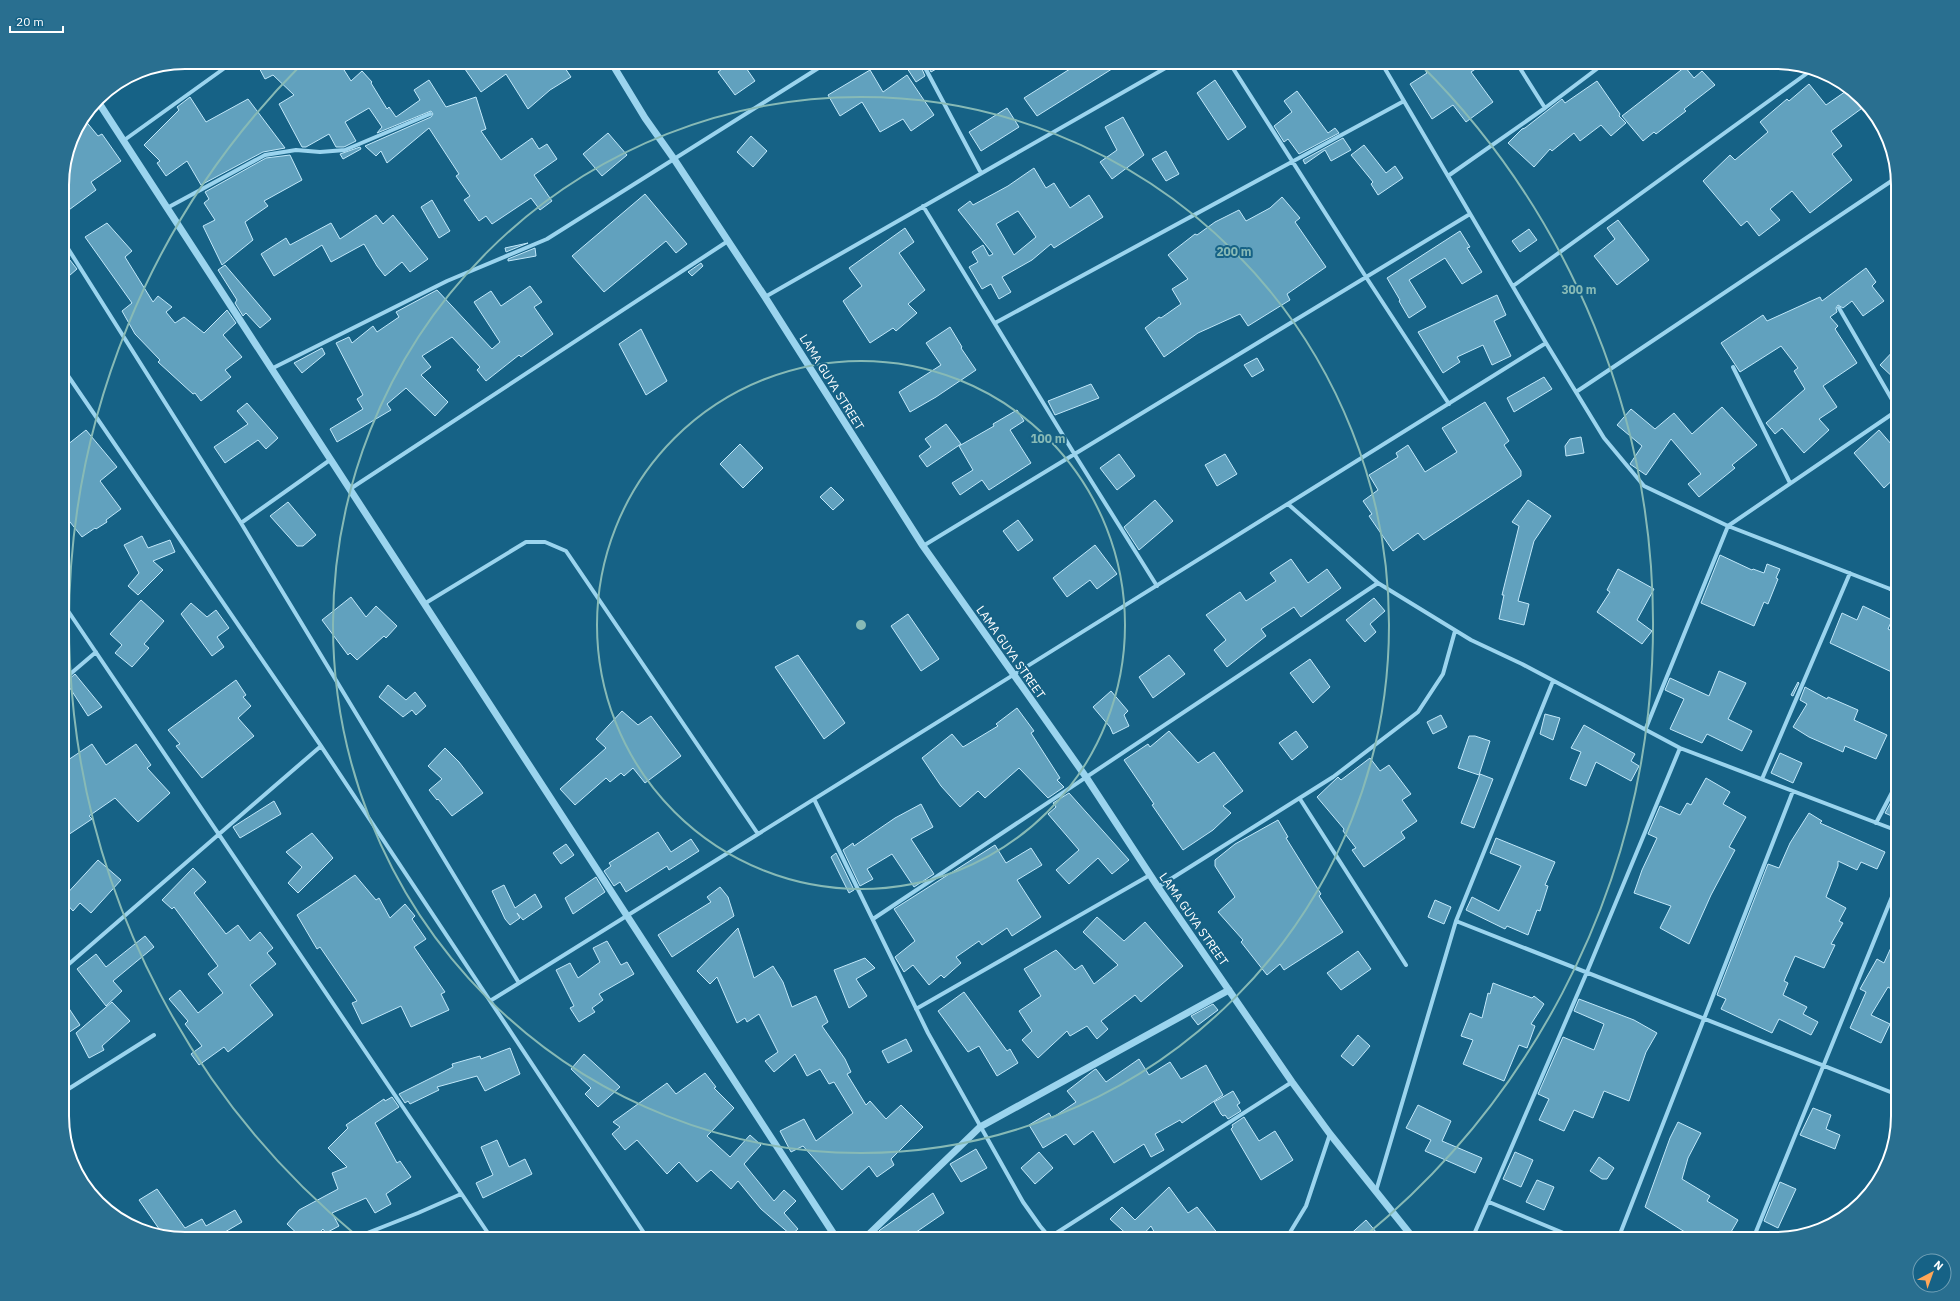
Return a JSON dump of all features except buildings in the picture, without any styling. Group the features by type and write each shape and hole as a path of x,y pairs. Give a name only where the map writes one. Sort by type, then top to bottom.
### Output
{"street":[{"path":"123,141 223,69"},
{"name":"LAMA GUYA STREET","path":"615,69 645,118 674,159 765,297 923,546 1086,777 1158,887 1292,1082 1330,1134 1408,1232"},
{"path":"271,369 447,281 547,239 817,69"},
{"path":"926,69 982,173"},
{"path":"765,297 1164,69"},
{"path":"1234,69 1366,278 1449,404"},
{"path":"1385,69 1546,343 1604,438 1644,486 1728,526 1890,589"},
{"path":"1520,69 1545,108"},
{"path":"1448,176 1545,108 1597,69"},
{"path":"1513,286 1807,74"},
{"path":"995,323 1404,101"},
{"path":"101,106 832,1232"},
{"path":"166,208 265,155 296,150 345,150 430,114"},
{"path":"1576,392 1891,181"},
{"path":"923,206 1157,586"},
{"path":"923,546 1470,214"},
{"path":"350,489 728,240"},
{"path":"69,250 241,524 520,983"},
{"path":"1839,308 1891,398"},
{"path":"490,1001 1546,343"},
{"path":"1733,367 1790,483"},
{"path":"69,377 321,746 643,1232"},
{"path":"1646,728 1728,526 1891,415"},
{"path":"241,524 330,460"},
{"path":"1288,504 1378,583 1455,631 1646,728 1680,748 1891,828"},
{"path":"424,604 526,542 545,542 566,551 758,834"},
{"path":"1762,779 1850,573"},
{"path":"873,919 1378,583"},
{"path":"69,612 487,1232"},
{"path":"1158,887 1333,777 1418,712 1443,674 1455,631"},
{"path":"69,675 96,652"},
{"path":"1376,1191 1456,921 1553,681"},
{"path":"69,964 321,746"},
{"path":"1475,1232 1588,972 1680,748"},
{"path":"1621,1232 1793,791"},
{"path":"1876,823 1891,794"},
{"path":"814,799 916,1009 980,1127 1023,1202 1045,1232"},
{"path":"1300,799 1406,965"},
{"path":"916,1009 1150,875"},
{"path":"1756,1232 1822,1065 1891,899"},
{"path":"1456,921 1891,1092"},
{"path":"871,1232 980,1127 1229,990"},
{"path":"69,1089 154,1035"},
{"path":"1058,1232 1292,1082"},
{"path":"1290,1232 1306,1206 1330,1134"},
{"path":"370,1232 461,1194"},
{"path":"1489,1202 1561,1232"}]}
